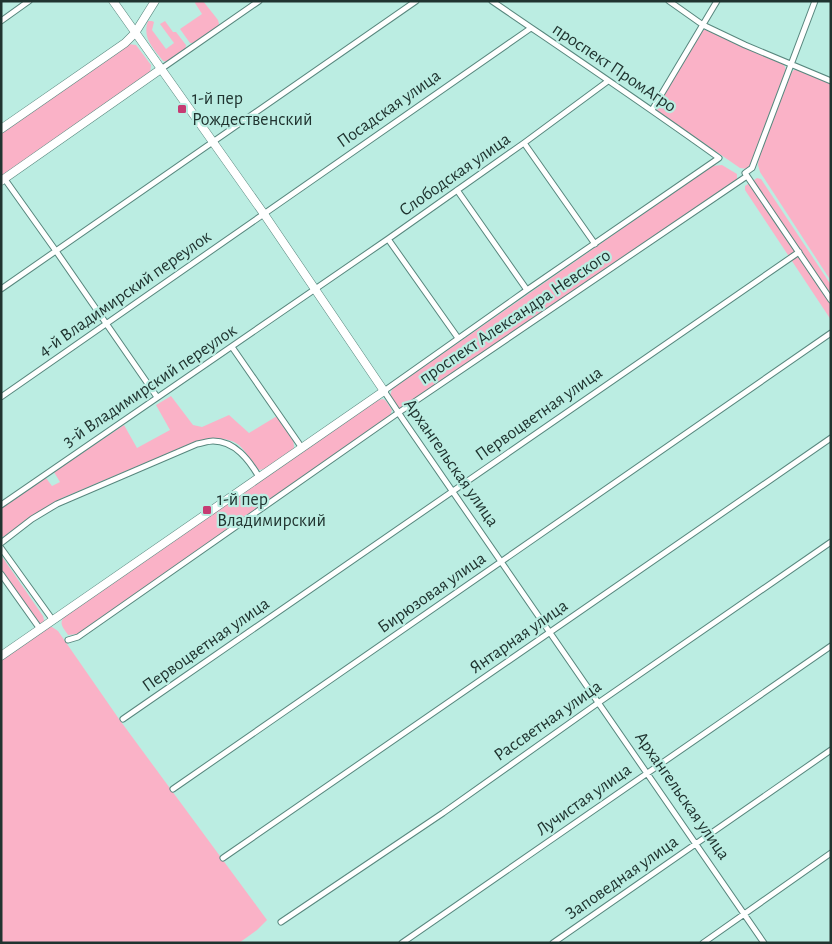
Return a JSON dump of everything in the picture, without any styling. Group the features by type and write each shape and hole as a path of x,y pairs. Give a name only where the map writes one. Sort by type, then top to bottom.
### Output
{"street":[{"path":"1,21 29,1"},
{"name":"Архангельская улица","path":"113,1 264,214 398,413 764,943"},
{"path":"1,129 125,43 135,33 155,1"},
{"path":"156,397 56,251 3,180 259,1"},
{"path":"1,289 416,1"},
{"name":"проспект ПромАгро","path":"492,1 719,158"},
{"path":"669,1 703,25 831,81"},
{"path":"652,110 717,1"},
{"path":"814,1 752,168 745,173 831,300"},
{"name":"Посадская улица","path":"264,214 530,28"},
{"name":"Слободская улица","path":"315,289 524,143 608,81"},
{"path":"524,143 594,244"},
{"name":"проспект Александра Невского","path":"384,391 719,158"},
{"name":"проспект Александра Невского","path":"68,640 78,637 398,413 747,176"},
{"path":"457,190 527,290"},
{"name":"4-й Владимирский переулок","path":"1,397 264,214"},
{"path":"388,239 458,338"},
{"name":"Первоцветная улица","path":"123,719 798,252"},
{"name":"3-й Владимирский переулок","path":"1,505 315,289"},
{"name":"Бирюзовая улица","path":"172,789 831,333"},
{"path":"232,347 302,448"},
{"path":"1,656 384,391"},
{"name":"Янтарная улица","path":"223,858 831,438"},
{"path":"1,542 32,519 57,504 198,444 213,441 224,442 235,447 248,460 259,477"},
{"name":"Рассветная улица","path":"281,922 442,813 598,702 831,542"},
{"path":"1,548 52,619"},
{"path":"1,574 40,628"},
{"name":"Лучистая улица","path":"402,943 831,646"},
{"name":"Заповедная улица","path":"553,943 831,750"},
{"path":"703,943 831,854"}],"shaded area":[{"path":"196,1 203,1 219,24 218,27 195,43 190,43 180,29 202,14 195,3"},
{"path":"148,21 154,22 152,30 166,49 174,43 160,24 165,21 186,45 185,51 169,62 163,61 147,38"},
{"path":"704,30 708,30 780,62 786,69 748,169 740,168 656,110 656,106"},
{"path":"128,44 136,45 151,65 150,74 1,177 1,131"},
{"path":"794,70 831,83 831,281 760,172 758,165 759,157 791,73"},
{"path":"722,165 737,174 737,179 734,182 403,408 397,407 390,396 392,389 712,166"},
{"path":"757,178 761,179 831,285 831,320 745,190 745,186"},
{"path":"171,396 193,425 202,427 229,415 249,433 277,416 292,437 293,451 264,469 259,470 242,448 234,442 216,439 192,443 62,498 7,535 1,536 1,508 46,478 52,486 60,482 54,472 124,425 137,448 170,430 156,405"},
{"path":"383,399 392,410 390,416 78,634 68,635 62,623 65,615 376,401"},
{"path":"1,555 43,616 43,623 37,621 1,570"},
{"path":"50,627 58,631 119,719 267,920 239,943 1,943 1,660"}],"place":[{"name":"1-й пер Рождественский","path":"182,109"},
{"name":"1-й пер Владимирский","path":"207,510"}]}
